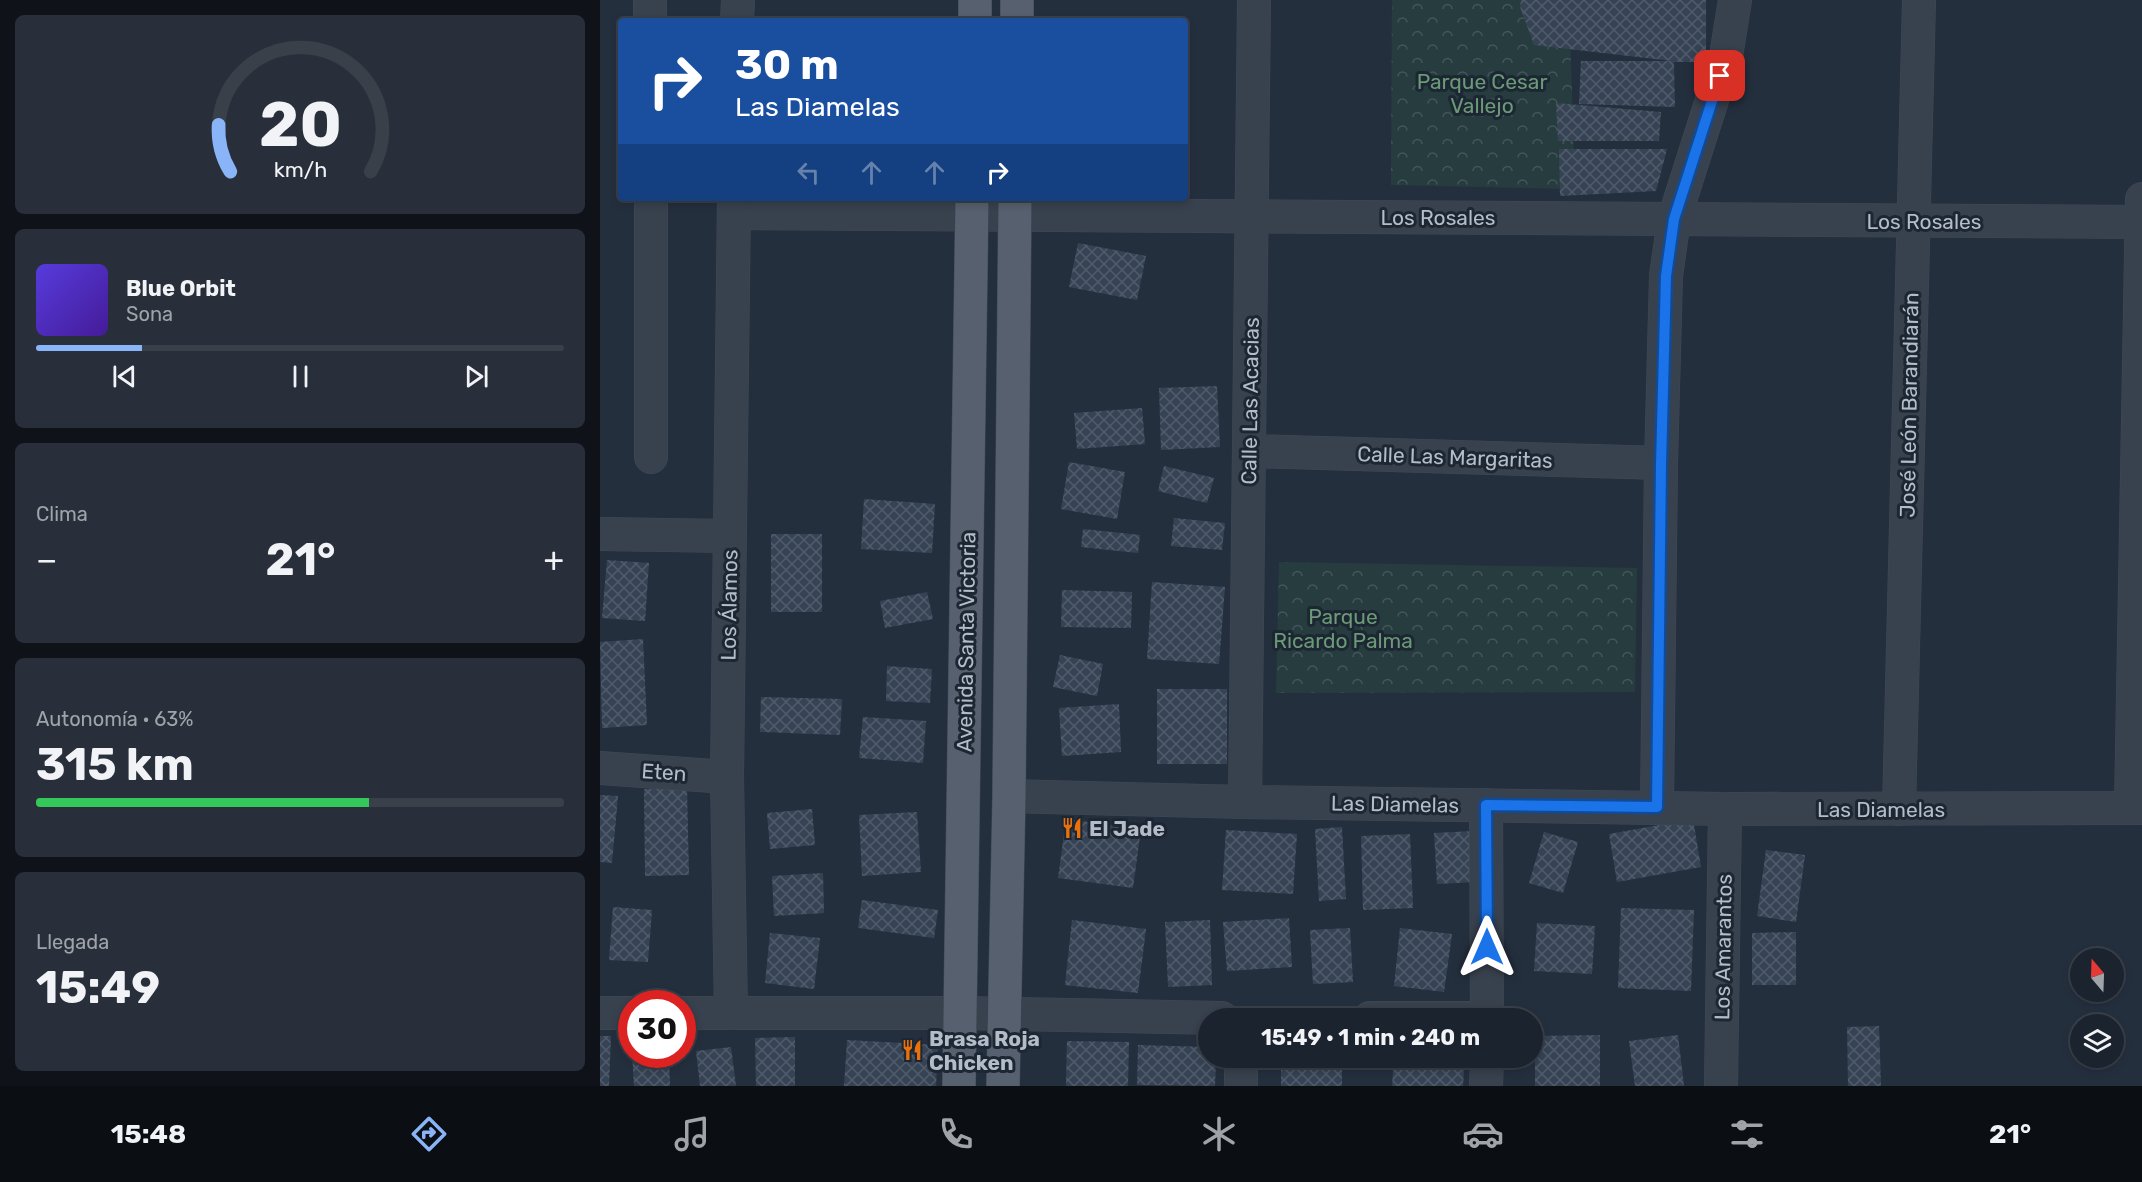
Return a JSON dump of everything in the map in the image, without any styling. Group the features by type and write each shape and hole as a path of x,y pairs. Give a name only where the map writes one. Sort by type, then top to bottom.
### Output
{"main road":[{"path":"975,0 975,18"},
{"path":"1017,0 1017,18"},
{"name":"Avenida Santa Victoria","path":"959,1086 972,206"},
{"name":"Avenida Santa Victoria","path":"1003,1086 1009,796 1015,206"}],"street":[{"path":"650,0 650,18"},
{"path":"737,18 738,0"},
{"name":"Calle Las Acacias","path":"1245,802 1254,0"},
{"path":"1657,807 1661,464 1666,276 1674,219 1726,56 1736,0"},
{"name":"José León Barandiarán","path":"1899,809 1919,0"},
{"path":"2136,807 2142,199"},
{"path":"651,201 651,457"},
{"name":"Los Rosales","path":"734,206 1015,206 1253,216 2142,222"},
{"name":"Los Álamos","path":"731,1013 728,777 734,206"},
{"name":"Calle Las Margaritas","path":"1249,451 1661,464"},
{"path":"600,534 730,536"},
{"name":"Eten","path":"600,768 728,777"},
{"name":"Las Diamelas","path":"1009,796 1725,809 2136,807"},
{"path":"1486,805 1487,1008"},
{"name":"Los Amarantos","path":"1721,1086 1725,809"},
{"path":"600,1013 618,1013"},
{"path":"696,1013 960,1013 1198,1018"},
{"path":"1241,1068 1241,1086"},
{"path":"1486,1086 1487,1068"}],"green space":[{"name":"Parque Cesar Vallejo","path":"1392,0 1569,0 1575,189 1391,185"},
{"name":"Parque Ricardo Palma","path":"1279,562 1637,568 1635,692 1276,693"}],"building":[{"path":"1521,0 1706,0 1706,62 1674,62 1675,107 1579,104 1581,61 1672,61 1534,45 1520,7"},
{"path":"1556,103 1661,112 1659,141 1558,141"},
{"path":"1559,149 1667,149 1656,191 1560,196"},
{"path":"1078,243 1146,256 1137,300 1069,287"},
{"path":"1217,386 1220,447 1161,450 1159,388"},
{"path":"1142,408 1145,444 1077,449 1074,413"},
{"path":"1069,462 1125,472 1117,519 1061,509"},
{"path":"1164,466 1214,478 1207,503 1158,491"},
{"path":"864,499 935,504 932,553 861,549"},
{"path":"1174,518 1225,523 1222,550 1171,546"},
{"path":"1083,529 1140,535 1138,553 1081,547"},
{"path":"771,534 822,534 822,612 771,612"},
{"path":"607,560 649,563 645,621 602,618"},
{"path":"1152,582 1225,587 1219,664 1147,659"},
{"path":"1062,590 1132,592 1131,628 1061,627"},
{"path":"927,592 933,619 885,628 880,601"},
{"path":"643,639 647,725 602,728 600,642"},
{"path":"1060,655 1103,664 1097,696 1053,687"},
{"path":"887,666 932,669 930,703 886,701"},
{"path":"1157,689 1227,689 1227,764 1157,764"},
{"path":"761,697 842,699 840,735 760,732"},
{"path":"1119,704 1121,752 1062,756 1059,708"},
{"path":"863,717 926,721 923,763 859,758"},
{"path":"687,788 689,875 645,876 644,789"},
{"path":"600,795 618,796 612,863 600,862"},
{"path":"812,809 815,845 770,849 767,813"},
{"path":"917,812 921,872 862,876 859,815"},
{"path":"1066,819 1141,829 1133,888 1058,878"},
{"path":"1693,819 1701,867 1617,882 1609,834"},
{"path":"1342,827 1346,899 1319,901 1315,829"},
{"path":"1226,830 1297,834 1293,894 1222,890"},
{"path":"1474,831 1476,882 1437,884 1434,833"},
{"path":"1544,832 1578,842 1563,893 1529,883"},
{"path":"1410,834 1413,908 1363,910 1361,836"},
{"path":"1766,850 1805,855 1796,922 1757,916"},
{"path":"823,873 824,913 774,916 772,876"},
{"path":"862,900 938,910 934,938 858,928"},
{"path":"613,907 652,910 648,962 609,960"},
{"path":"1621,908 1694,910 1691,991 1618,988"},
{"path":"1289,918 1292,967 1227,971 1223,922"},
{"path":"1072,920 1146,929 1138,993 1065,985"},
{"path":"1210,920 1212,985 1168,987 1165,922"},
{"path":"1537,923 1595,926 1592,974 1534,971"},
{"path":"1350,928 1353,982 1313,984 1310,930"},
{"path":"1400,928 1452,934 1444,992 1394,986"},
{"path":"1796,932 1796,985 1752,985 1752,933"},
{"path":"770,933 820,938 814,989 765,983"},
{"path":"1879,1026 1881,1086 1848,1086 1847,1027"},
{"path":"1600,1035 1600,1086 1535,1086 1535,1068 1543,1068 1543,1036"},
{"path":"1678,1035 1684,1086 1635,1086 1629,1041"},
{"path":"600,1036 611,1036 609,1086 600,1086"},
{"path":"795,1037 795,1086 756,1086 755,1038"},
{"path":"847,1040 938,1045 936,1086 844,1086"},
{"path":"1067,1041 1129,1042 1128,1086 1066,1086"},
{"path":"1138,1045 1198,1047 1198,1068 1216,1068 1215,1086 1137,1085"},
{"path":"731,1047 736,1086 700,1086 696,1051"},
{"path":"633,1068 669,1068 670,1086 634,1086"},
{"path":"1281,1068 1342,1068 1342,1086 1281,1086"},
{"path":"1393,1068 1464,1068 1463,1086 1392,1086"}],"place":[{"name":"El Jade","path":"1072,828"},
{"name":"Brasa Roja Chicken","path":"912,1050"}],"route":[{"path":"1487,947 1486,805 1657,807 1661,464 1666,276 1674,219 1720,76"}]}
